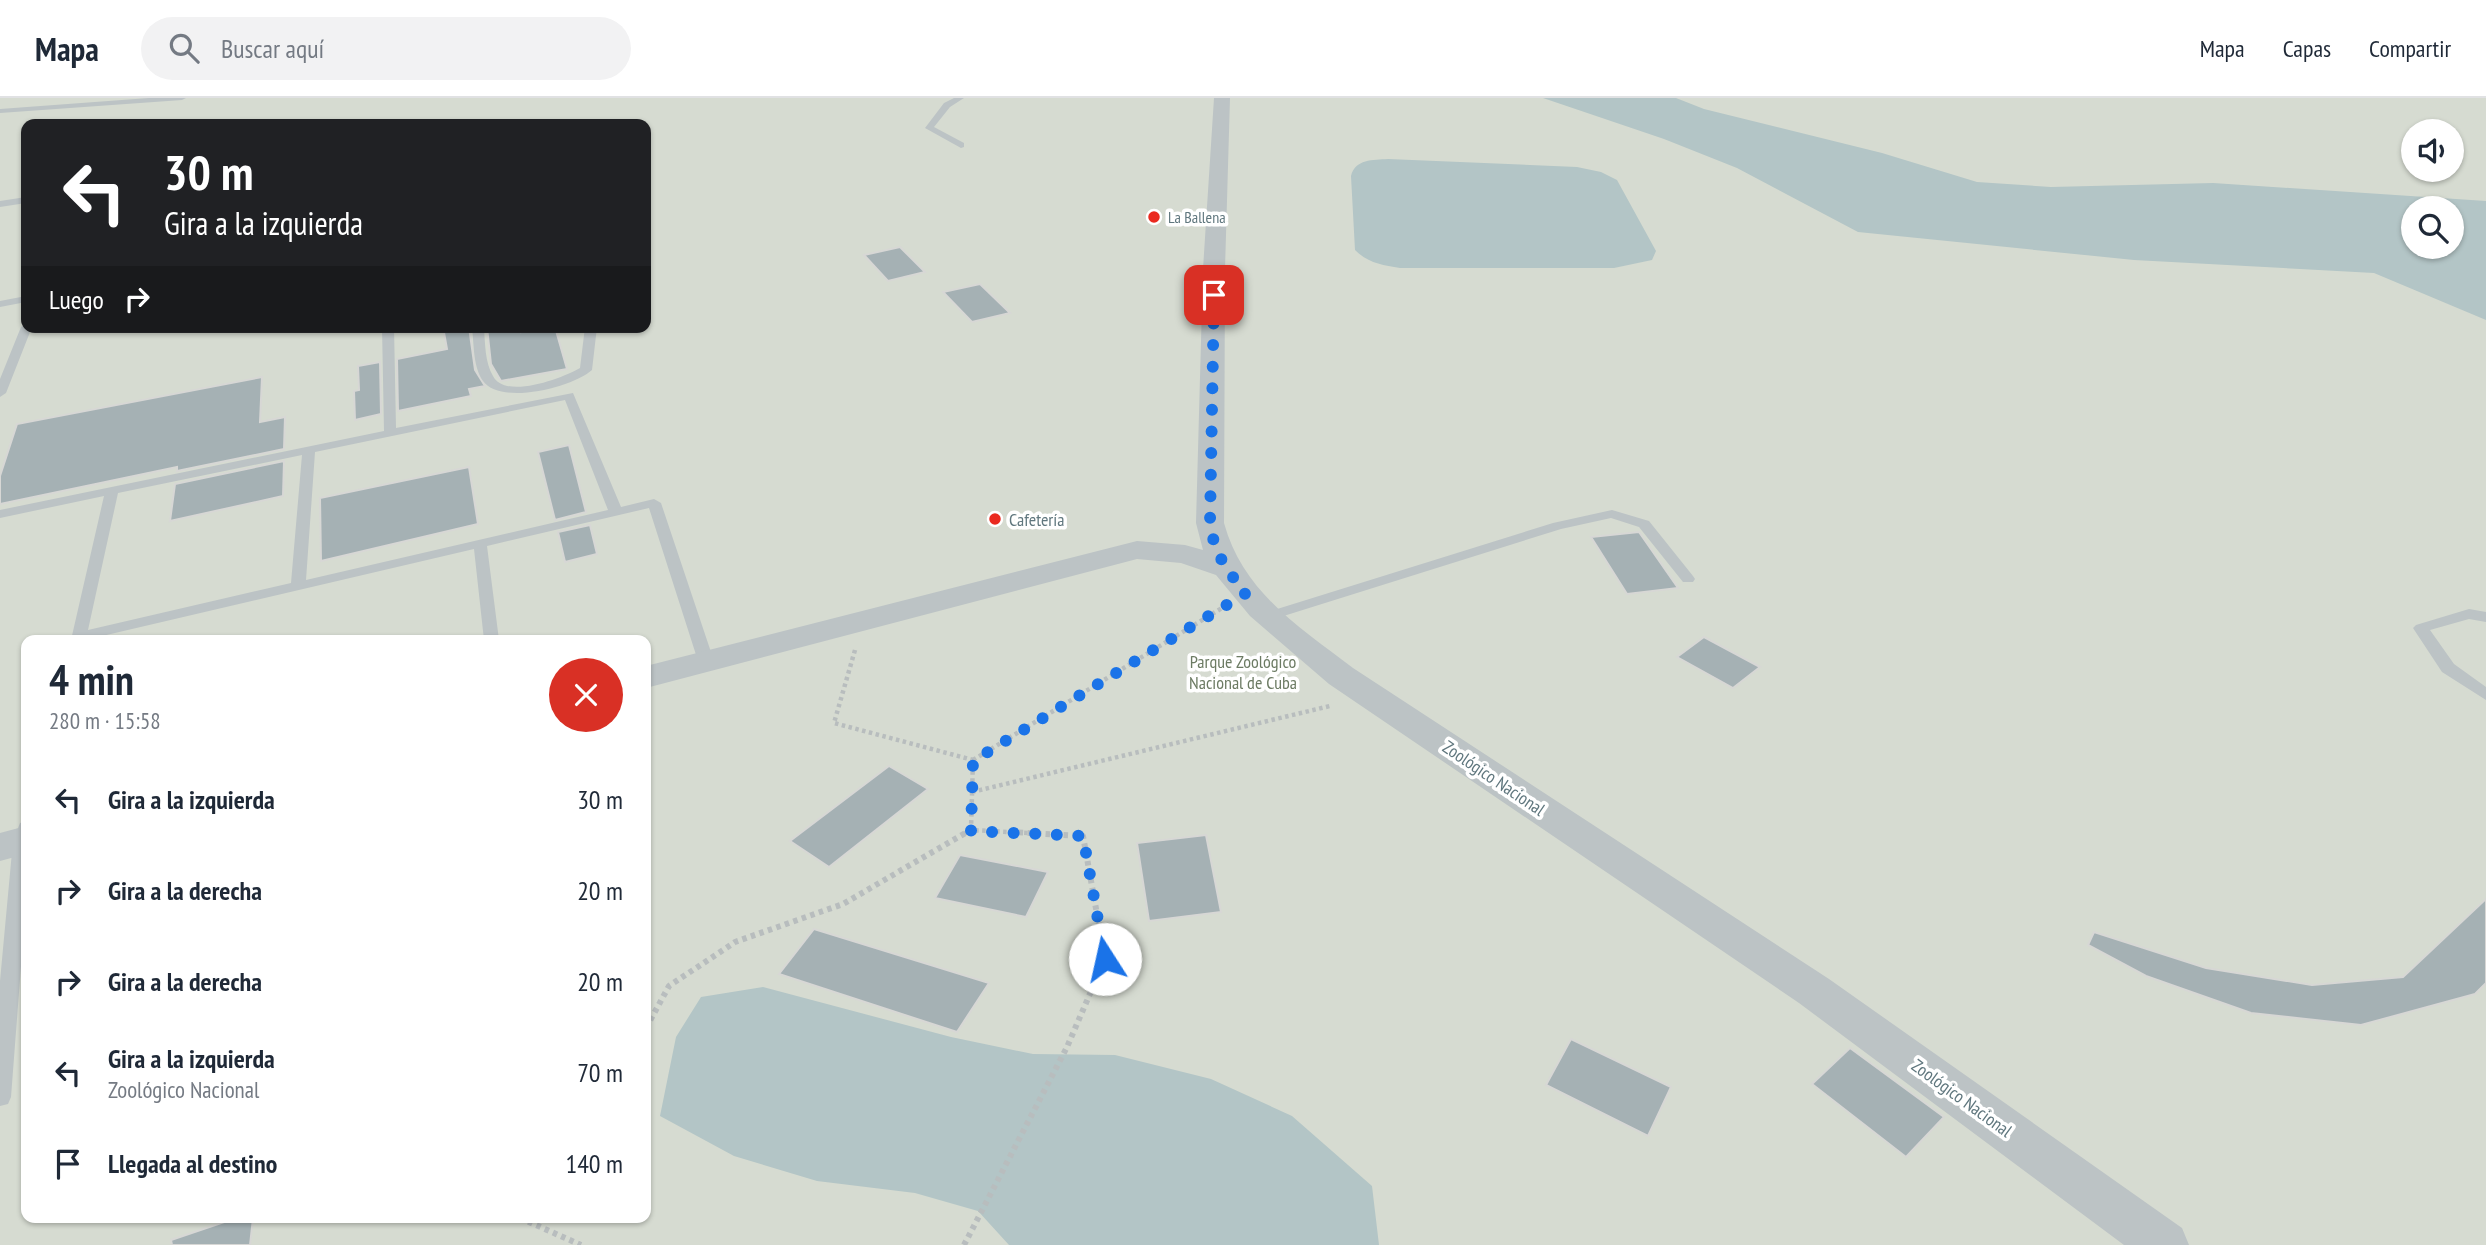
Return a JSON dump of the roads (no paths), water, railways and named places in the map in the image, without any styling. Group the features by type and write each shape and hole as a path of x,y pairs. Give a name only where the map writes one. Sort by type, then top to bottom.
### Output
{"street":[{"name":"Zoológico Nacional","path":"1222,98 1214,269 1211,536 1247,592 1342,676 1814,991 2164,1245"},
{"path":"651,676 1137,550 1191,528 1201,519 1212,501"},
{"path":"1137,550 1185,554 1247,592"}],"lane":[{"path":"0,111 182,98"},
{"path":"960,98 947,105 929,128 961,145"},
{"path":"0,204 21,201"},
{"path":"0,304 21,300"},
{"path":"0,393 25,333"},
{"path":"388,333 390,433"},
{"path":"479,333 487,378 494,387 503,390 524,389 575,378 586,370 590,333"},
{"path":"0,514 569,396 616,512"},
{"path":"298,586 309,450"},
{"path":"79,635 112,492"},
{"path":"95,635 654,503 706,661"},
{"path":"1247,592 1612,514 1644,524 1688,579"},
{"path":"480,544 491,635"},
{"path":"2486,617 2469,614 2421,628 2448,668 2486,695"},
{"path":"0,1097 19,839"}],"place":[{"name":"La Ballena","path":"1154,217"},
{"name":"Cafetería","path":"995,519"}],"park label":[{"name":"Parque Zoológico Nacional de Cuba","path":"1243,671"}]}
